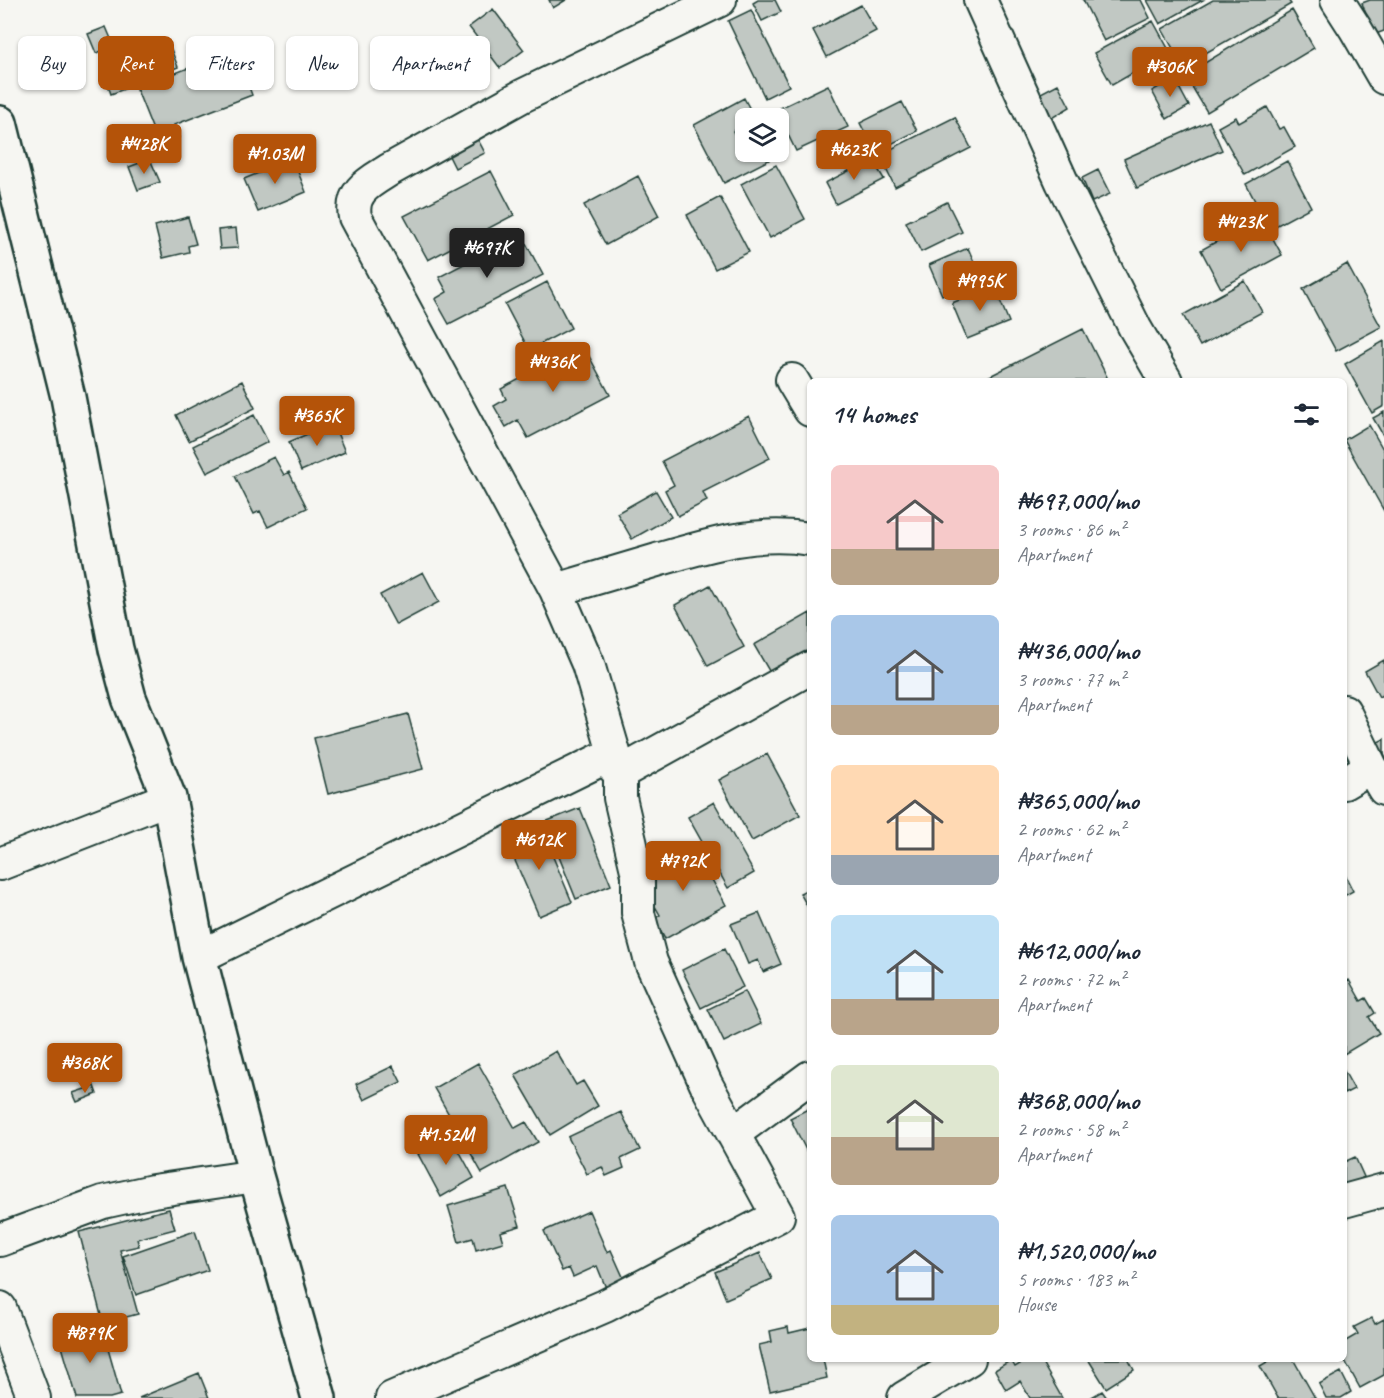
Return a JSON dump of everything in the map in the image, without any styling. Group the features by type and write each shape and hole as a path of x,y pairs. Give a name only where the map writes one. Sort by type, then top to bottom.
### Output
{"main road":[{"path":"0,123 68,397 116,649 129,698 169,798 199,957 256,1176 319,1398"}],"street":[{"path":"392,1398 605,1306 778,1216 706,1084 651,962 638,913 638,875 620,798 620,773 588,664 556,590 355,217 353,205 368,183 389,170 522,96 720,0"},
{"path":"980,0 1062,182 1135,328 1164,378"},
{"path":"1337,0 1384,78"},
{"path":"792,380 807,405"},
{"path":"556,590 710,544 754,536 807,538"},
{"path":"620,773 807,670"},
{"path":"1347,717 1378,778 1347,783"},
{"path":"199,957 604,758 620,773"},
{"path":"0,864 169,798"},
{"path":"733,1134 807,1079"},
{"path":"0,1240 103,1202 153,1191 256,1176"},
{"path":"1347,1200 1384,1190"},
{"path":"0,1308 34,1398"},
{"path":"904,1398 964,1362"}],"building":[{"path":"549,0 566,0 553,8"},
{"path":"758,0 775,0 781,12 762,21 753,3"},
{"path":"1083,0 1141,0 1150,18 1104,41"},
{"path":"1147,0 1203,0 1160,24"},
{"path":"1213,0 1288,0 1291,4 1183,66 1162,29"},
{"path":"1370,0 1384,0 1384,31 1373,35 1362,3"},
{"path":"861,5 876,31 827,57 813,30"},
{"path":"493,9 524,50 500,68 490,55 490,36 476,36 469,27"},
{"path":"751,10 789,86 765,98 728,21"},
{"path":"1292,10 1314,48 1207,112 1185,75"},
{"path":"1153,21 1170,52 1112,85 1094,53"},
{"path":"106,27 110,36 98,36 98,52 96,53 88,34"},
{"path":"174,57 178,67 174,68"},
{"path":"186,69 186,90 250,90 252,95 174,125 179,137 159,145 137,90 174,90 174,74"},
{"path":"1174,78 1189,106 1167,119 1152,91"},
{"path":"1058,84 1070,107 1050,119 1037,95"},
{"path":"828,85 848,127 796,151 789,137 789,108 780,108"},
{"path":"110,90 122,90 111,94"},
{"path":"744,98 749,108 735,108 735,130 733,131 735,162 765,162 724,183 694,125"},
{"path":"902,102 917,131 875,152 860,123"},
{"path":"1267,107 1279,129 1284,127 1295,147 1245,175 1218,127 1236,117 1239,123"},
{"path":"955,117 971,148 895,187 879,155"},
{"path":"1209,121 1222,150 1137,188 1124,159"},
{"path":"475,134 485,153 455,168 446,150"},
{"path":"150,159 160,182 138,190 129,167"},
{"path":"293,159 306,192 258,212 244,179"},
{"path":"872,159 884,179 836,204 825,183"},
{"path":"1287,161 1311,207 1270,229 1246,184"},
{"path":"776,165 805,219 770,238 741,184"},
{"path":"1098,170 1110,194 1092,202 1082,178"},
{"path":"491,171 514,215 428,260 404,216"},
{"path":"638,176 659,216 606,245 584,205"},
{"path":"720,197 749,252 715,269 687,215"},
{"path":"947,202 962,232 921,252 906,222"},
{"path":"188,217 196,244 188,246 189,252 163,258 155,226"},
{"path":"1261,217 1282,255 1221,288 1201,250"},
{"path":"236,228 238,248 220,249 218,230"},
{"path":"521,234 543,275 449,324 435,299 447,292 439,277"},
{"path":"968,248 981,278 942,295 929,265"},
{"path":"1347,264 1381,327 1336,351 1303,289"},
{"path":"1245,281 1262,312 1200,346 1183,315"},
{"path":"547,282 571,328 529,350 505,304"},
{"path":"994,286 1009,322 967,339 952,303"},
{"path":"1083,329 1107,377 1105,378 986,378"},
{"path":"1384,341 1384,406 1372,413 1345,364"},
{"path":"583,345 610,395 528,438 518,420 506,427 494,406 506,399 501,389"},
{"path":"242,381 255,408 189,441 176,415"},
{"path":"1384,412 1384,437 1373,418"},
{"path":"254,415 268,442 207,473 193,446"},
{"path":"749,416 770,458 703,492 707,501 678,516 665,490 674,485 662,461"},
{"path":"333,423 345,452 301,471 289,442"},
{"path":"1369,425 1384,451 1384,511 1347,445 1347,438"},
{"path":"274,457 284,475 289,472 307,508 268,527 260,511 254,514 235,476"},
{"path":"656,491 671,517 632,539 617,513"},
{"path":"423,572 439,602 396,625 380,595"},
{"path":"710,585 744,647 708,666 675,605"},
{"path":"807,615 807,657 772,676 754,645"},
{"path":"1384,660 1384,694 1379,697 1365,671"},
{"path":"408,714 423,769 328,794 314,738"},
{"path":"1384,739 1384,758 1376,743"},
{"path":"767,754 800,815 752,841 719,780"},
{"path":"714,802 754,873 728,888 688,817"},
{"path":"580,808 611,885 576,899 545,822"},
{"path":"540,826 572,902 539,916 506,840"},
{"path":"682,847 686,854 695,849 726,905 665,939 654,919 660,915 642,883 666,870 660,859"},
{"path":"1347,879 1353,891 1347,894"},
{"path":"807,890 807,906 800,893"},
{"path":"759,913 781,964 763,972 758,960 748,964 731,924"},
{"path":"724,949 743,987 701,1008 682,970"},
{"path":"1349,980 1361,1001 1366,998 1375,1013 1369,1017 1379,1033 1347,1052 1347,981"},
{"path":"745,991 761,1024 724,1042 708,1009"},
{"path":"70,1043 75,1059 58,1064 55,1055 62,1052 60,1046"},
{"path":"556,1051 576,1085 583,1081 598,1106 550,1135 515,1075"},
{"path":"478,1063 515,1128 526,1122 538,1142 482,1173 434,1088"},
{"path":"393,1066 401,1082 364,1100 356,1084"},
{"path":"1347,1076 1354,1089 1347,1092"},
{"path":"94,1086 97,1094 77,1102 73,1093"},
{"path":"807,1110 807,1152 790,1118"},
{"path":"621,1112 640,1150 621,1159 624,1168 606,1176 602,1167 587,1174 568,1137"},
{"path":"451,1136 474,1178 441,1197 418,1154"},
{"path":"1355,1157 1364,1177 1353,1183 1347,1191 1347,1161"},
{"path":"508,1188 520,1226 500,1232 503,1242 476,1250 473,1238 459,1242 448,1206"},
{"path":"169,1209 175,1229 137,1239 139,1246 120,1250 138,1314 103,1323 79,1232"},
{"path":"589,1211 607,1252 611,1250 624,1279 606,1288 597,1266 573,1277 569,1268 562,1271 544,1231"},
{"path":"195,1231 208,1270 136,1295 123,1256"},
{"path":"760,1253 772,1279 726,1299 715,1272"},
{"path":"1372,1318 1375,1324 1384,1319 1384,1375 1360,1388 1346,1362 1347,1340 1358,1334 1354,1327"},
{"path":"101,1324 121,1395 110,1398 77,1398 59,1336"},
{"path":"788,1327 789,1333 807,1329 807,1362 824,1362 827,1378 770,1391 759,1345 772,1342 770,1331"},
{"path":"1008,1362 1012,1362 1015,1367 1023,1362 1042,1362 1062,1398 1030,1398 1020,1381 1006,1390 995,1370"},
{"path":"1090,1362 1130,1362 1134,1370 1106,1388"},
{"path":"1267,1362 1295,1362 1315,1398 1278,1398 1260,1366"},
{"path":"1341,1372 1351,1392 1341,1398 1326,1398 1319,1384"},
{"path":"199,1373 209,1398 139,1398"},
{"path":"1102,1391 1107,1398 1090,1398"}]}
